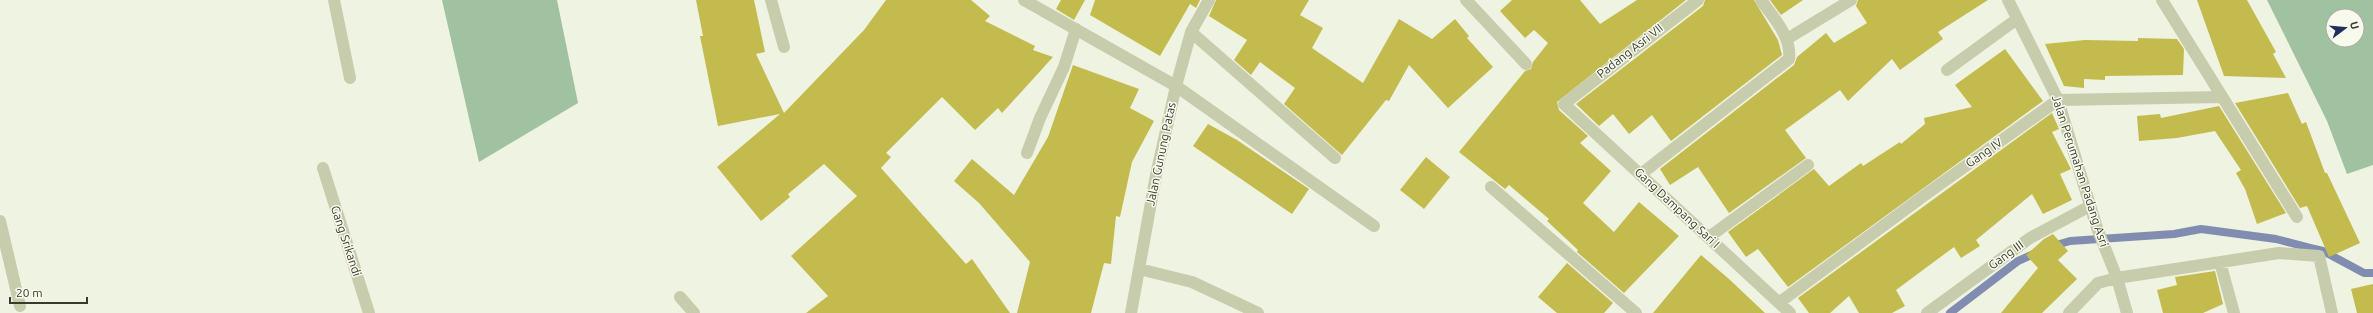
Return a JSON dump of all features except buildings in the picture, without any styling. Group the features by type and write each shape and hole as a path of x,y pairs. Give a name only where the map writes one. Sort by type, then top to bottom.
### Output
{"street":[{"path":"334,0 350,78"},
{"path":"771,0 784,47"},
{"path":"1024,0 1176,86 1374,226"},
{"name":"Jalan Gunung Patas","path":"1131,313 1156,175 1176,86 1191,32 1209,0"},
{"path":"1466,0 1526,64"},
{"name":"Padang Asri VII","path":"1564,104 1698,0"},
{"path":"1640,174 1789,59 1790,49 1787,39 1761,0"},
{"path":"1787,39 1850,0"},
{"name":"Jalan Perumahan Padang Asri","path":"2008,0 2058,100 2090,206 2118,278 2127,313"},
{"path":"2162,0 2297,217"},
{"path":"1947,70 2018,19"},
{"path":"1027,153 1040,118 1064,67 1076,29"},
{"path":"1191,32 1335,158"},
{"path":"2058,100 2221,96"},
{"name":"Gang IV","path":"1780,302 1925,194 2058,100"},
{"name":"Gang Dampang Sari I","path":"1564,104 1780,302 1790,313"},
{"path":"1709,237 1808,165"},
{"name":"Gang Srikandi","path":"323,168 369,313"},
{"path":"1491,187 1636,313"},
{"name":"Gang III","path":"1927,313 2030,238 2090,206"},
{"path":"0,221 20,306"},
{"path":"2069,313 2098,283 2118,278 2279,253 2319,256 2332,313"},
{"path":"2220,262 2234,313"},
{"path":"1139,269 1192,282 1258,313"},
{"path":"680,297 694,313"}],"green space":[{"path":"442,0 557,0 578,103 479,162"},
{"path":"2267,0 2373,0 2373,165 2347,174 2327,121"}],"waterway":[{"path":"2053,246 2070,241 2174,234 2201,229 2276,239 2323,251 2364,273 2373,273"},
{"path":"1950,313 2018,261 2036,253"}]}
